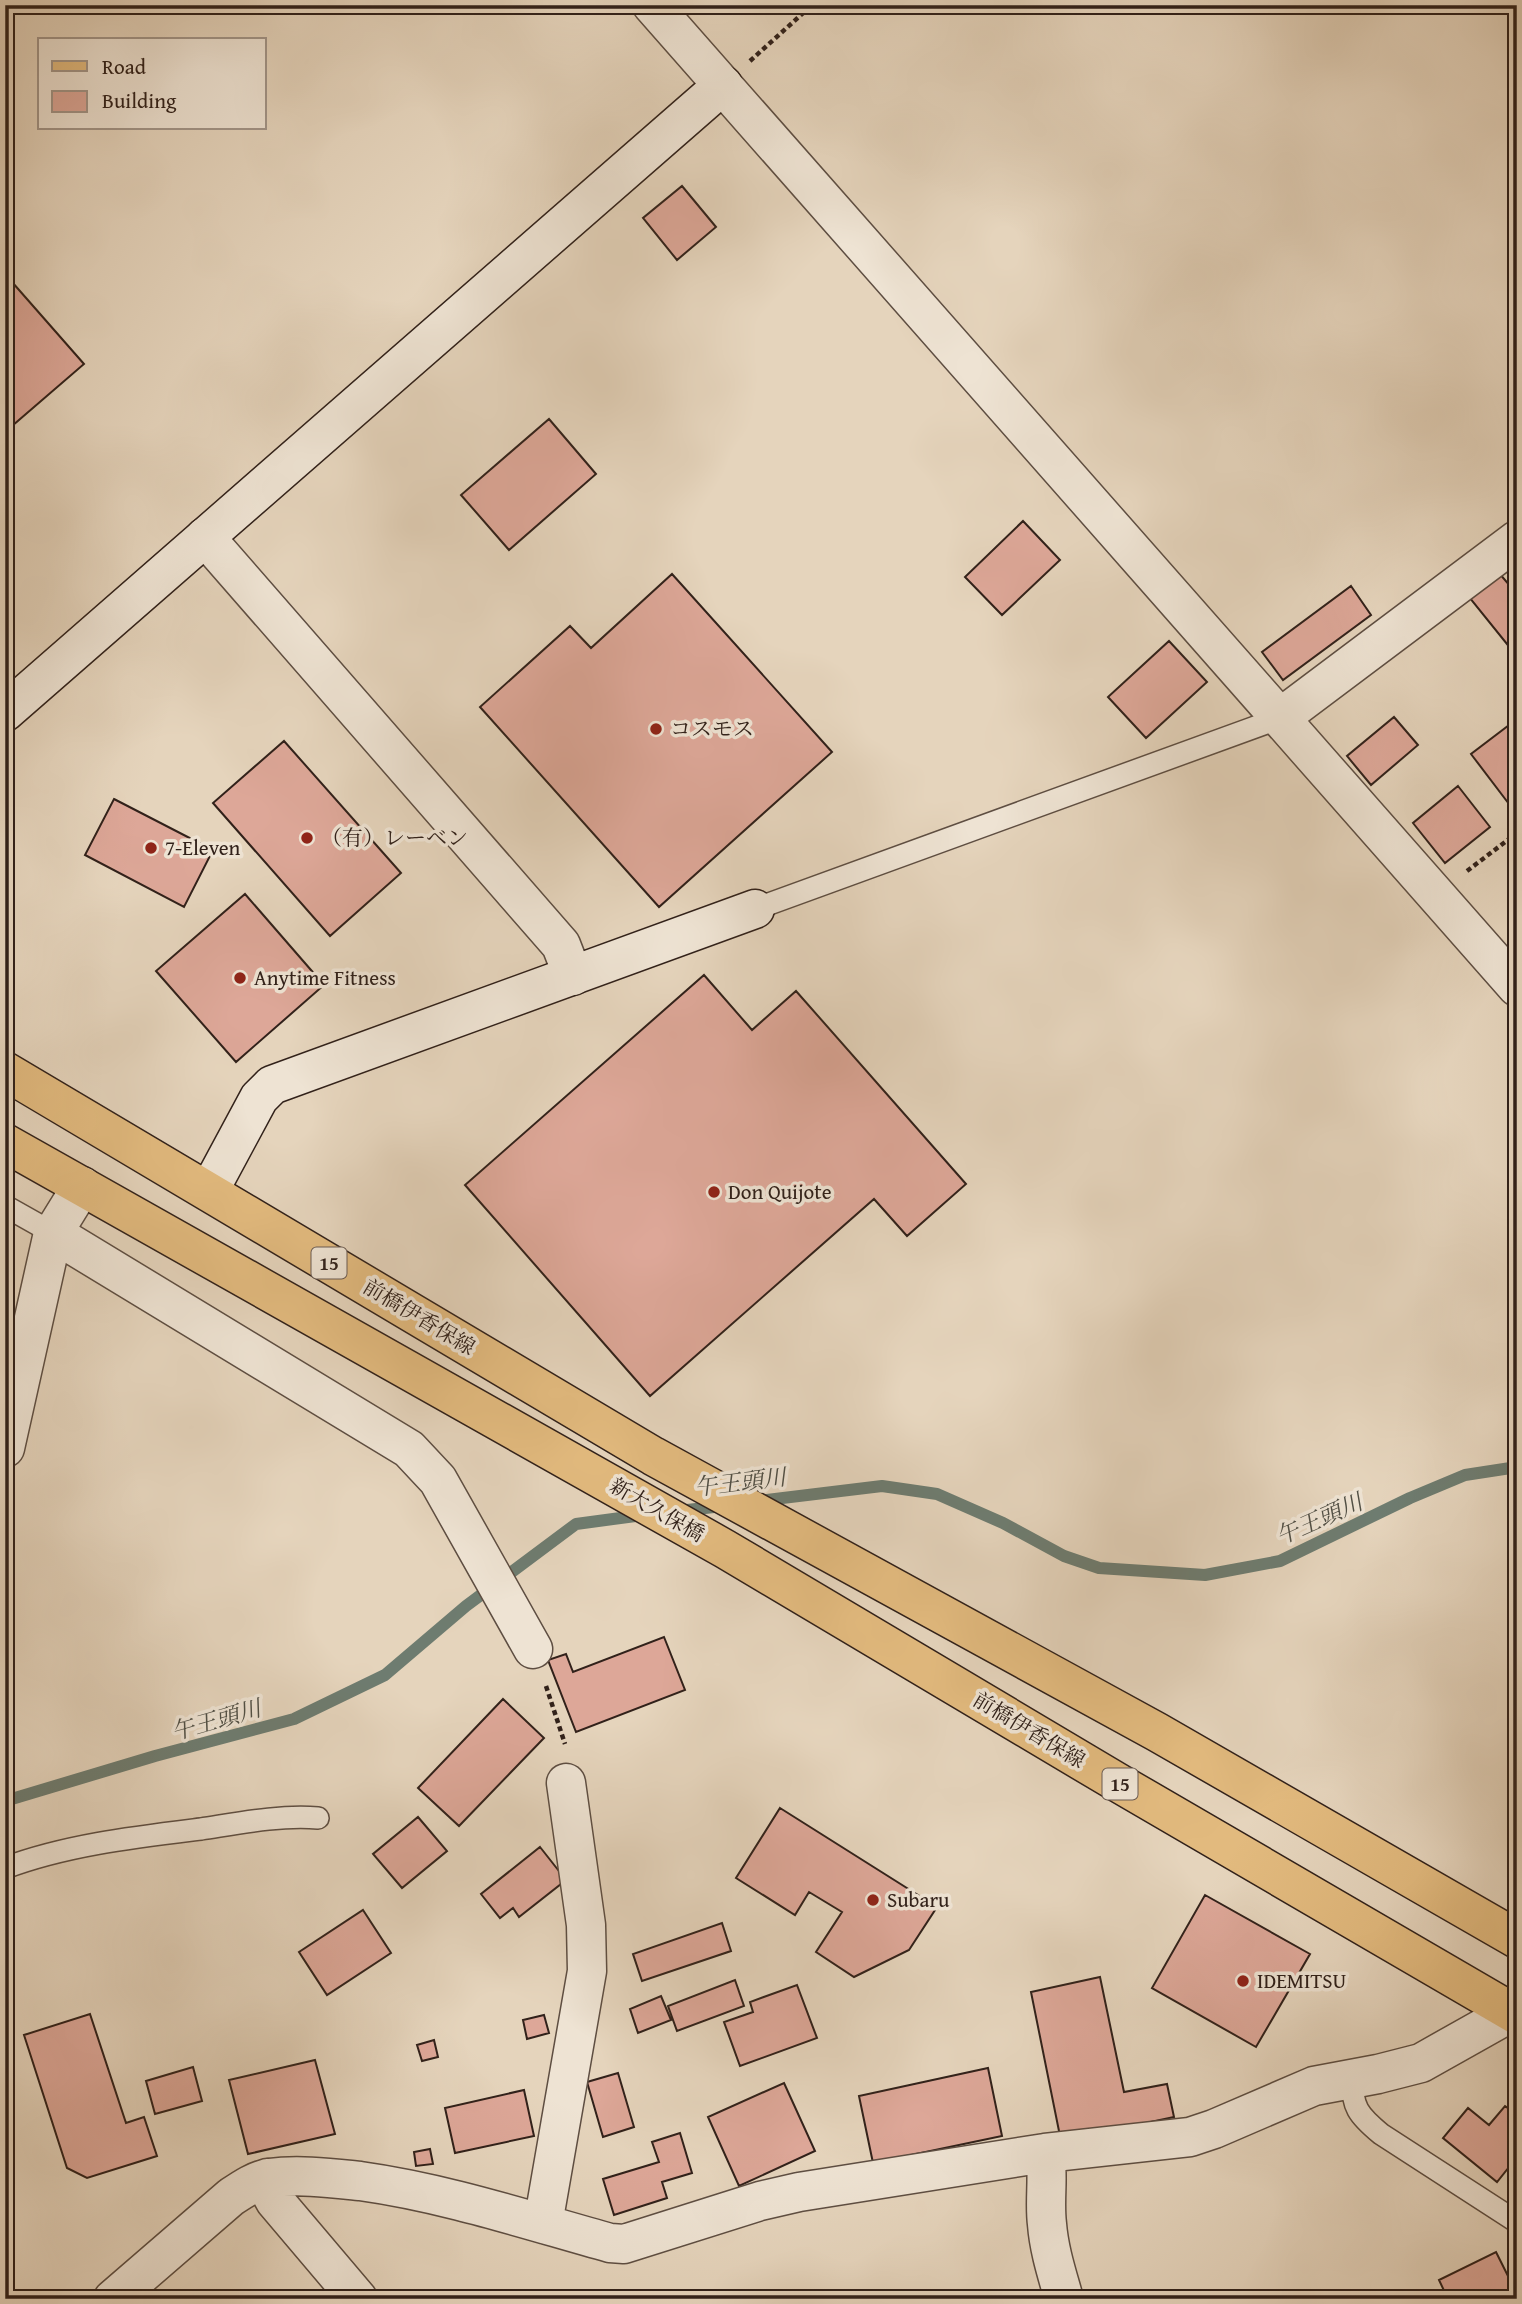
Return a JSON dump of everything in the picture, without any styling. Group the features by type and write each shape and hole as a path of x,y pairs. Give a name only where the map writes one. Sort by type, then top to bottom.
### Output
{"main road":[{"name":"前橋伊香保線","path":"5,1070 653,1456 1157,1732 1517,1939"},
{"name":"15","path":"5,1143 82,1186"},
{"name":"新大久保橋","path":"82,1186 725,1549"},
{"name":"前橋伊香保線","path":"725,1549 1110,1778 1515,2012"}],"street":[{"path":"652,5 1517,987"},
{"path":"5,712 723,85"},
{"path":"205,537 561,945 573,976"},
{"path":"1280,718 1517,540"},
{"path":"209,1191 259,1098 272,1085 755,909"},
{"path":"5,1447 53,1233 82,1186"},
{"path":"53,1233 410,1449 438,1480 467,1536 506,1598 533,1649"},
{"path":"543,2224 587,1971 586,1925 566,1783"},
{"path":"113,2299 231,2197 247,2186 267,2178 333,2178 373,2183 481,2205 610,2243 624,2244 799,2192 1045,2153 1190,2137 1314,2085 1421,2063 1515,2012"},
{"path":"1045,2153 1048,2173 1046,2224 1064,2299"},
{"path":"267,2178 275,2201 358,2299"}],"lane":[{"path":"755,909 1280,718"},
{"path":"5,1206 53,1233"},
{"path":"5,1868 31,1858 139,1837 292,1816 318,1818"},
{"path":"1352,2078 1352,2100 1364,2120 1381,2134 1517,2222"}],"path":[{"path":"723,85 812,5"},
{"path":"1436,896 1517,833"},
{"path":"533,1649 566,1750 566,1783"}],"building":[{"path":"682,186 716,227 677,260 643,218"},
{"path":"5,274 84,364 5,432"},
{"path":"549,419 596,474 509,550 461,495"},
{"path":"1023,521 1060,560 1002,615 965,577"},
{"path":"1499,573 1517,594 1517,644 1511,649 1469,597"},
{"name":"コスモス","path":"672,574 832,752 659,907 480,707 570,626 591,648"},
{"path":"1351,586 1371,615 1283,680 1262,652"},
{"path":"1169,641 1207,682 1146,738 1108,697"},
{"path":"1394,717 1418,745 1371,785 1347,756"},
{"path":"1517,719 1517,799 1509,804 1471,754"},
{"name":"（有）レーベン","path":"284,741 401,873 330,936 213,803"},
{"path":"1458,786 1490,827 1445,863 1413,823"},
{"path":"114,799 213,850 184,907 85,855"},
{"name":"Anytime Fitness","path":"245,894 324,985 236,1062 156,971"},
{"name":"Don Quijote","path":"704,975 752,1030 796,991 966,1184 907,1236 874,1199 650,1396 465,1185"},
{"path":"664,1637 685,1690 576,1732 548,1660 566,1654 573,1672"},
{"path":"503,1699 544,1738 459,1826 418,1788"},
{"name":"Subaru","path":"780,1808 937,1907 909,1950 854,1977 816,1952 842,1912 809,1892 795,1915 736,1878"},
{"path":"418,1817 447,1851 402,1888 373,1854"},
{"path":"540,1847 566,1880 519,1917 513,1908 500,1918 481,1894"},
{"path":"1205,1895 1310,1954 1256,2047 1152,1988"},
{"path":"363,1910 391,1953 327,1995 299,1952"},
{"path":"722,1923 731,1951 642,1981 633,1954"},
{"path":"1100,1977 1124,2092 1167,2084 1174,2117 1061,2141 1031,1992"},
{"path":"735,1980 744,2006 677,2031 668,2006"},
{"path":"797,1985 817,2038 740,2066 724,2022 753,2012 750,2002"},
{"path":"661,1996 671,2020 638,2033 630,2009"},
{"path":"90,2014 126,2123 144,2117 157,2156 87,2178 67,2168 24,2035"},
{"path":"544,2015 549,2033 527,2039 523,2020"},
{"path":"434,2040 438,2057 422,2061 417,2045"},
{"path":"315,2060 335,2134 248,2154 229,2080"},
{"path":"193,2067 202,2101 155,2114 146,2081"},
{"path":"988,2068 1002,2136 873,2163 859,2096"},
{"path":"618,2073 634,2127 603,2137 587,2082"},
{"path":"784,2083 815,2151 739,2186 708,2117"},
{"path":"524,2090 534,2136 455,2153 445,2108"},
{"path":"1505,2106 1517,2115 1517,2157 1497,2182 1443,2138 1468,2108 1489,2125"},
{"path":"680,2133 692,2173 662,2182 667,2198 614,2215 603,2179 659,2162 652,2142"},
{"path":"430,2149 433,2164 416,2166 414,2152"},
{"path":"1496,2252 1517,2299 1448,2299 1439,2280"}],"waterway":[{"name":"午王頭川","path":"758,1501 882,1486 937,1494 1003,1523 1064,1556 1099,1568 1205,1575 1280,1561 1410,1498 1465,1475 1517,1467"},
{"name":"午王頭川","path":"678,1511 723,1506"},
{"name":"午王頭川","path":"5,1801 155,1756 294,1719 385,1675 466,1606 576,1524 643,1515"}],"place":[{"name":"コスモス","path":"656,729"},
{"name":"（有）レーベン","path":"307,838"},
{"name":"7-Eleven","path":"151,848"},
{"name":"Anytime Fitness","path":"240,978"},
{"name":"Don Quijote","path":"714,1192"},
{"name":"Subaru","path":"873,1900"},
{"name":"IDEMITSU","path":"1243,1981"}]}
